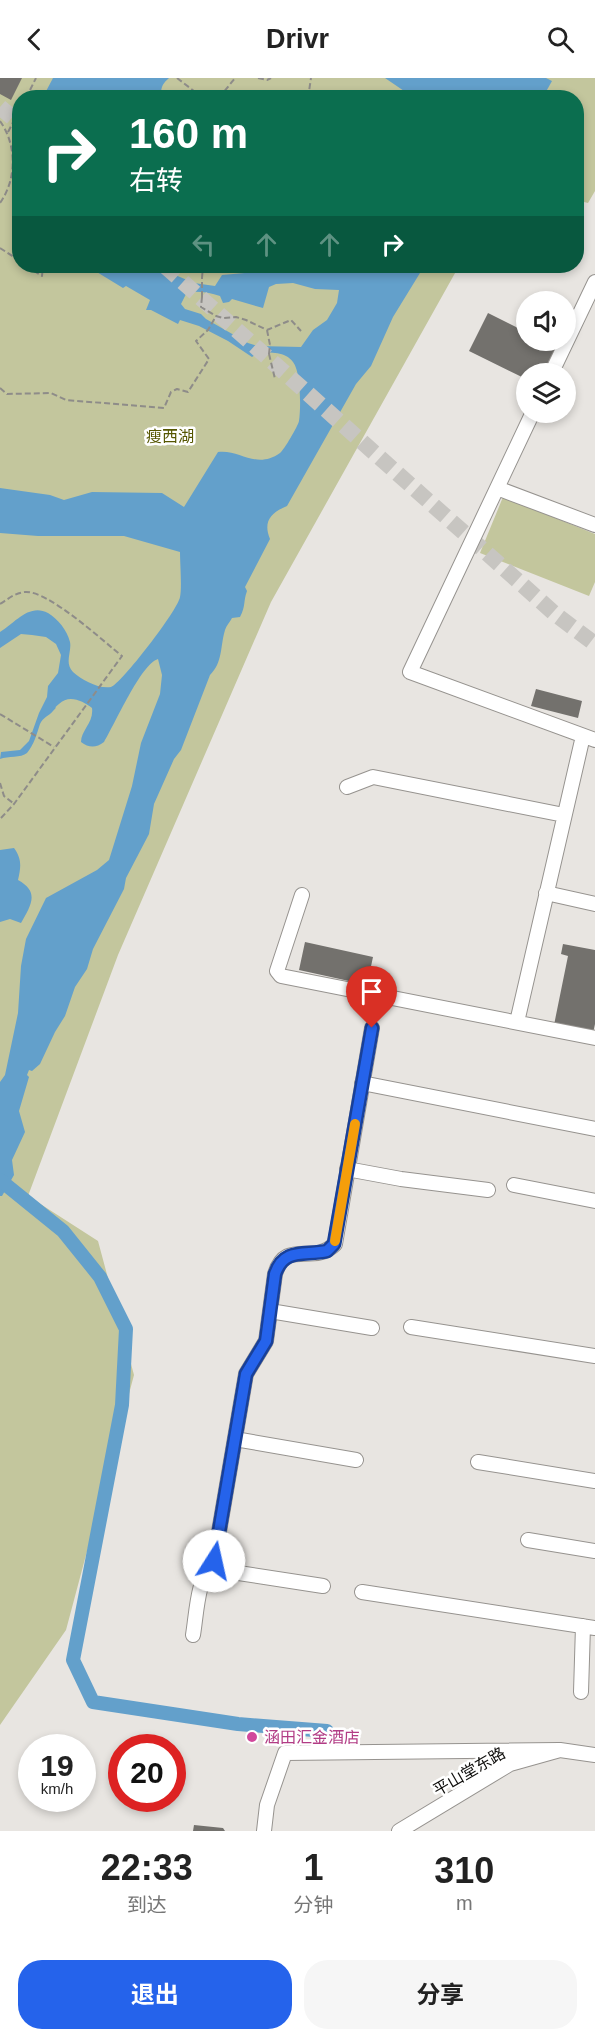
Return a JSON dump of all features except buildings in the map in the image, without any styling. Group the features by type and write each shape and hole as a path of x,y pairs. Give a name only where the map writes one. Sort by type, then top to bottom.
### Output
{"street":[{"path":"556,363 595,282"},
{"path":"517,1022 564,815 589,738 411,672 528,423"},
{"path":"497,488 595,525"},
{"path":"347,787 374,777 564,815"},
{"path":"546,894 595,904"},
{"path":"302,895 277,970 281,976 595,1038"},
{"path":"193,1635 202,1580 214,1561 246,1374 266,1341 278,1264 285,1257 295,1254 327,1251 334,1244 372,1028"},
{"path":"362,1083 595,1130"},
{"path":"347,1169 401,1179 488,1190"},
{"path":"514,1185 595,1201"},
{"path":"270,1311 372,1328"},
{"path":"411,1327 595,1356"},
{"path":"235,1439 356,1460"},
{"path":"478,1462 595,1481"},
{"path":"528,1540 595,1551"},
{"path":"214,1561 232,1572 323,1586"},
{"path":"362,1592 589,1627 581,1692"},
{"path":"264,1831 267,1805 285,1753 560,1750"},
{"name":"平山堂东路","path":"399,1831 510,1764 560,1750 595,1755"}],"path":[{"path":"225,90 235,78"},
{"path":"258,78 267,80 271,78"},
{"path":"179,79 193,90"},
{"path":"0,121 8,132 12,149"},
{"path":"8,132 12,124"},
{"path":"0,202 12,177"},
{"path":"202,273 201,307 216,316 236,317 267,330 291,321 301,331"},
{"path":"0,388 7,394 51,393 66,400 164,408 171,392 177,389 188,392 209,359 196,341 208,330 216,316"},
{"path":"267,330 269,354 275,379"},
{"path":"0,604 12,596 26,592 38,594 54,603 122,656 14,804 0,819"},
{"path":"0,714 54,747"},
{"path":"0,783 4,796 14,804"}],"green space":[{"name":"瘦西湖","path":"0,78 595,78 595,191 588,203 584,202 584,90 12,90 12,273 455,273 271,602 118,955 28,1196 98,1241 134,1375 66,1630 0,1725"},
{"path":"503,497 595,534 595,582 589,596 480,553"}],"water":[{"path":"53,78 169,78 161,90 47,90"},
{"path":"385,78 546,78 552,81 547,90 403,90"},
{"name":"瘦西湖","path":"98,273 171,273 194,283 215,286 222,275 244,273 420,273 393,317 371,366 356,384 287,506 272,515 268,523 270,539 245,587 247,591 242,613 240,617 232,618 226,628 217,665 210,675 181,750 174,759 154,804 149,834 93,949 87,969 75,987 65,1016 40,1064 32,1071 29,1070 27,1075 29,1077 19,1111 25,1132 12,1160 14,1175 0,1196 0,1082 5,1075 18,1013 21,966 26,939 46,898 97,870 109,860 132,786 141,743 160,694 162,675 158,659 151,663 136,683 101,744 92,746 81,742 91,718 92,708 80,701 67,699 41,722 27,753 0,759 1,752 20,750 29,741 47,697 48,686 58,673 61,655 56,644 46,637 32,635 21,634 0,648 0,632 28,612 35,610 48,613 62,625 69,638 70,669 90,683 101,687 111,687 137,661 170,616 180,597 181,582 180,552 124,536 38,536 0,533 0,488 50,495 64,500 92,492 162,493 184,507 218,452 234,453 263,460 271,458 282,451 299,421 299,382 296,367 290,358 278,353 259,352 252,357 199,326 180,320 178,324 151,310 146,310 150,300 126,286 123,288","holes":["293,283 315,289 339,290 337,303 327,320 313,330 301,347 258,346 248,343 201,314 185,309 181,304 187,292 200,292 220,296 223,303 232,299 263,308 269,287 276,284"]},
{"path":"14,848 20,863 18,880 29,889 32,899 21,923 10,919 0,922 0,850"}],"waterway":[{"path":"0,1180 63,1231 100,1277 126,1329 122,1405 73,1660 93,1702 238,1724 327,1731"}],"tunnel":[{"path":"0,107 12,117"},
{"path":"173,273 555,614 595,644"}],"slow traffic":[{"path":"335,1241 355,1124"}],"place":[{"name":"涵田汇金酒店","path":"252,1737"}],"route":[{"path":"214,1561 246,1374 266,1341 278,1264 285,1257 295,1254 316,1254 327,1251 334,1244 372,1028"}]}
